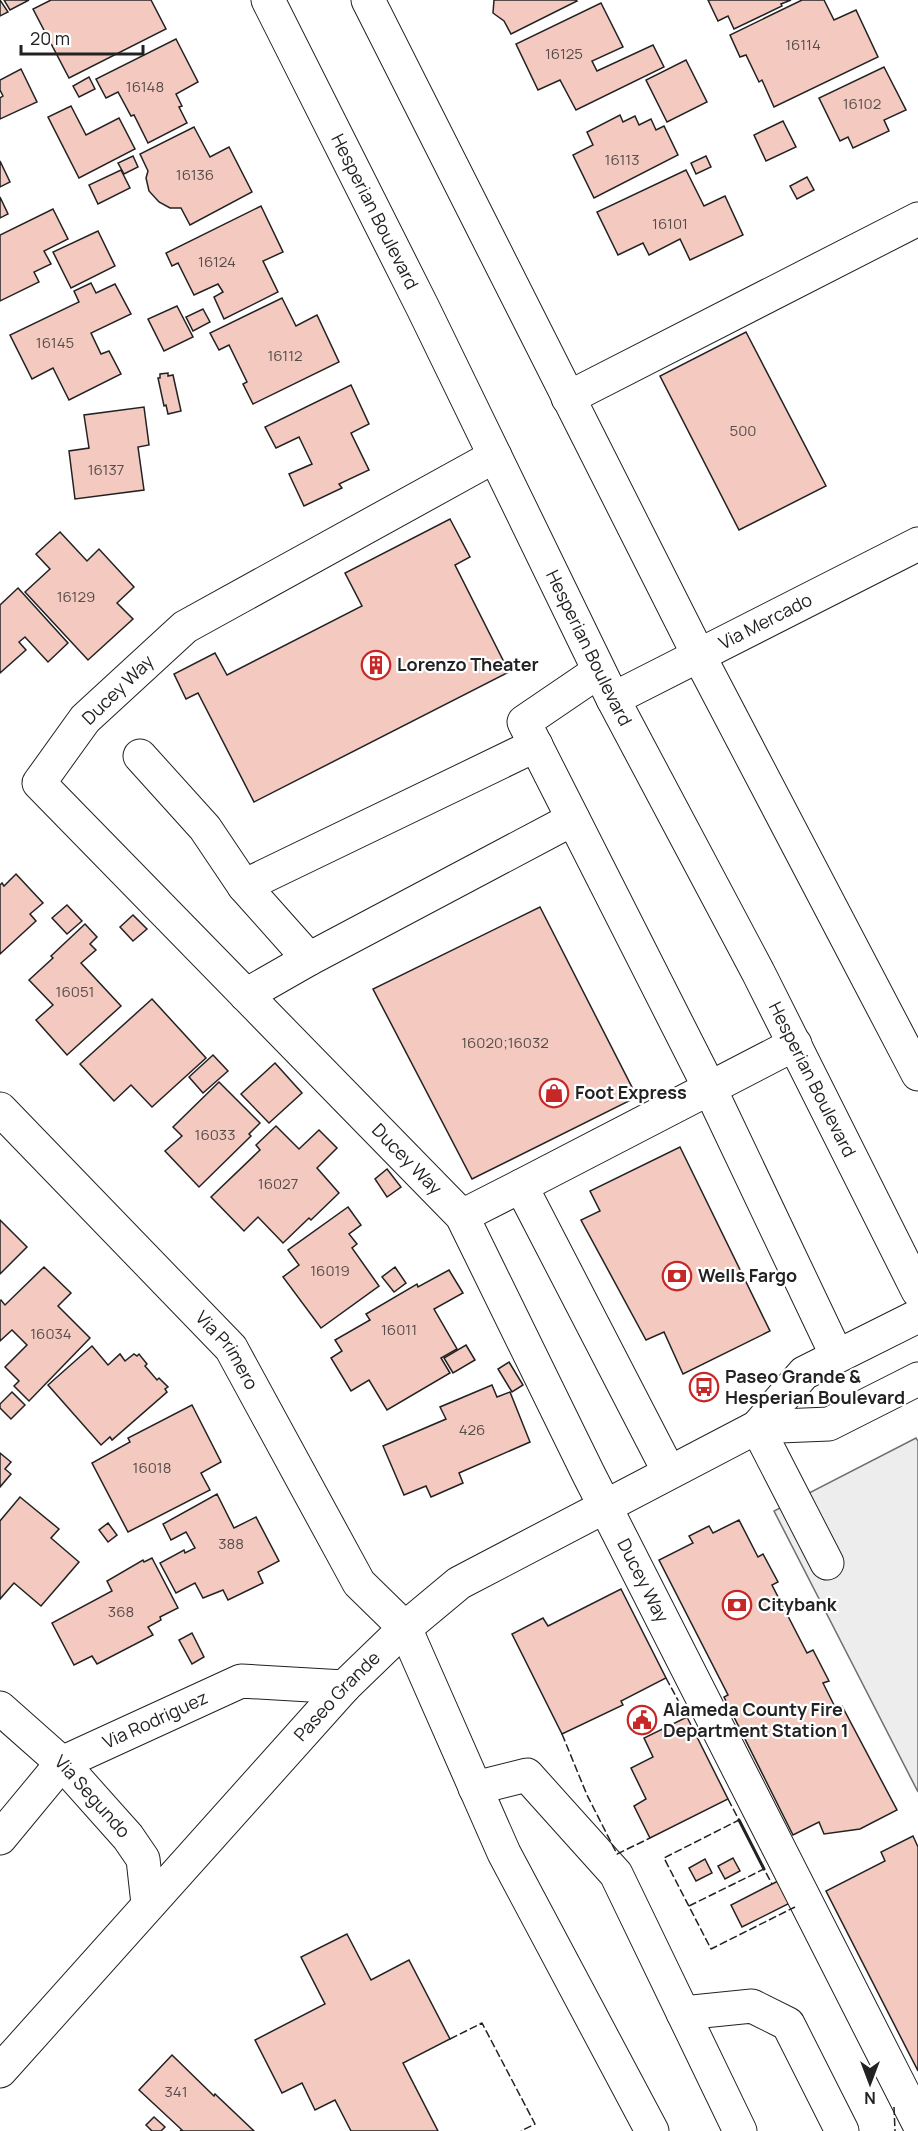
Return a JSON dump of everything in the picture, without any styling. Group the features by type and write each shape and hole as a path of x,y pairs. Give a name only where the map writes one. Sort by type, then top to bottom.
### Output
{"street":[{"name":"Hesperian Boulevard","path":"268,0 606,685 795,1044 918,1291"},
{"path":"368,0 699,656 918,1074"},
{"path":"568,398 918,219"},
{"name":"Ducey Way","path":"495,456 185,627 86,719 39,783 462,1216 605,1505 918,2122"},
{"name":"Via Mercado","path":"536,745 524,722 606,685 699,656 918,544"},
{"path":"244,886 536,745 710,1089 837,1356"},
{"path":"140,756 205,828 244,886 309,959"},
{"path":"246,995 309,959 573,819"},
{"path":"462,1216 795,1044"},
{"name":"Via Primero","path":"0,1108 231,1348 359,1583 405,1628"},
{"path":"521,1186 669,1472"},
{"name":"Paseo Grande","path":"0,2072 148,1904 344,1688 405,1628 459,1583 757,1427 804,1373 918,1316"},
{"name":"Paseo Grande","path":"757,1427 829,1424 918,1379"},
{"path":"757,1427 827,1563"},
{"path":"405,1628 504,1853 652,2131"},
{"name":"Via Rodriguez","path":"0,1838 62,1763 241,1681 344,1688"},
{"name":"Via Segundo","path":"0,1708 62,1763 128,1837 143,1859 148,1904"},
{"path":"475,1788 527,1775 616,1874 740,2131"},
{"path":"683,2013 752,2006 788,2024 842,2131"}],"shaded area":[{"path":"916,1438 918,1441 918,1792 774,1511"}],"building":[{"path":"0,0 8,12 0,16"},
{"path":"4,0 29,0 10,10"},
{"path":"51,0 151,0 166,29 69,78 33,9"},
{"path":"494,0 577,1 511,34 504,21 493,13"},
{"path":"708,0 791,0 734,29 728,16 718,21"},
{"path":"802,0 824,0 834,20 856,10 878,57 774,107 762,80 759,82 746,55 740,57 730,35"},
{"path":"601,3 623,47 592,61 597,71 653,45 664,67 576,110 560,80 538,90 516,44"},
{"path":"176,39 198,82 176,94 182,106 179,107 187,123 148,143 134,115 131,116 118,92 106,98 96,79"},
{"path":"686,60 707,102 667,122 646,80"},
{"path":"884,67 906,110 884,120 889,131 853,148 848,137 840,141 819,98"},
{"path":"21,69 37,102 0,119 0,98 3,96 0,90 0,80"},
{"path":"89,77 95,89 79,97 73,86"},
{"path":"71,106 86,135 119,118 135,149 79,178 48,117"},
{"path":"620,115 623,122 635,116 639,125 651,119 656,130 664,126 678,155 594,198 573,155 593,145 587,132"},
{"path":"783,121 796,147 766,161 754,135"},
{"path":"194,127 210,157 229,147 252,192 190,225 181,208 170,208 159,202 149,191 146,178 148,171 140,154"},
{"path":"133,156 138,167 124,174 118,163"},
{"path":"706,156 711,167 696,174 691,163"},
{"path":"0,161 10,182 0,187"},
{"path":"121,170 130,188 98,204 89,185"},
{"path":"686,170 704,206 725,196 743,235 690,260 680,239 649,255 643,243 618,255 597,212"},
{"path":"807,177 814,190 797,199 790,186"},
{"path":"0,197 8,214 0,218"},
{"path":"261,206 283,252 263,261 278,292 224,319 214,297 223,292 218,284 194,295 178,263 172,266 166,253"},
{"path":"53,209 68,239 44,251 51,264 34,272 39,282 0,301 0,235"},
{"path":"98,231 115,266 71,288 53,252"},
{"path":"91,283 96,293 115,284 131,314 91,333 101,354 109,351 121,374 69,400 53,368 32,379 10,335 79,302 74,291"},
{"path":"282,298 296,326 317,315 339,362 253,404 243,384 247,382 229,345 219,350 210,333"},
{"path":"177,306 193,337 164,351 148,319"},
{"path":"203,309 210,322 193,331 186,317"},
{"path":"746,332 826,486 739,530 660,376"},
{"path":"168,373 168,376 173,375 181,411 168,414 158,378 160,374"},
{"path":"351,385 369,424 351,433 369,470 339,484 342,488 304,506 289,474 312,464 299,437 276,448 265,427"},
{"path":"144,407 149,445 138,447 144,490 75,499 69,451 89,448 84,415"},
{"name":"Lorenzo Theater","path":"450,519 470,557 455,565 509,672 254,802 198,693 186,699 174,674 215,653 227,675 362,606 345,573"},
{"path":"60,532 87,561 99,549 134,587 117,603 133,619 88,660 25,592 50,569 36,554"},
{"path":"18,588 68,643 48,662 25,637 19,642 26,650 0,673 0,605"},
{"path":"16,874 43,903 30,914 36,921 0,954 0,885 2,883 4,886"},
{"path":"67,905 82,921 67,934 52,918"},
{"path":"540,907 637,1097 472,1179 373,989"},
{"path":"133,915 147,929 133,941 120,927"},
{"path":"85,924 97,937 90,944 96,950 81,963 121,1006 67,1055 36,1020 53,1005 29,980"},
{"path":"152,999 206,1058 152,1107 131,1085 114,1101 80,1064"},
{"path":"213,1055 228,1071 203,1093 189,1077"},
{"path":"275,1063 302,1093 269,1123 241,1094"},
{"path":"219,1082 260,1123 249,1134 251,1136 199,1187 165,1151 182,1136 173,1127"},
{"path":"276,1126 299,1149 319,1130 337,1148 317,1168 339,1193 283,1243 258,1217 244,1231 211,1197 260,1150 256,1145"},
{"name":"Wells Fargo","path":"680,1147 770,1331 683,1374 664,1332 646,1340 581,1220 600,1211 590,1191"},
{"path":"387,1169 401,1187 387,1197 375,1179"},
{"path":"348,1207 361,1225 349,1234 357,1244 352,1248 379,1286 321,1328 283,1277 299,1265 288,1250"},
{"path":"0,1220 27,1247 0,1274"},
{"path":"44,1267 71,1293 58,1306 90,1338 29,1401 14,1386 19,1381 5,1367 27,1345 12,1330 0,1341 0,1301 5,1305"},
{"path":"395,1267 406,1283 394,1292 382,1277"},
{"path":"449,1270 463,1293 434,1309 457,1349 441,1358 450,1373 387,1410 369,1380 351,1391 331,1358 342,1351 335,1340 370,1320 366,1314 417,1284 418,1287"},
{"path":"466,1345 475,1360 453,1373 444,1358"},
{"path":"92,1346 108,1365 120,1354 125,1361 134,1354 137,1356 139,1354 147,1364 145,1366 157,1380 159,1378 168,1387 165,1389 167,1392 112,1440 110,1437 101,1445 48,1385"},
{"path":"509,1362 523,1385 512,1392 498,1369"},
{"path":"492,1385 497,1397 510,1392 530,1442 459,1473 463,1483 431,1497 426,1486 404,1495 383,1446 446,1419 440,1407"},
{"path":"12,1392 25,1405 11,1419 0,1408 0,1404"},
{"path":"192,1405 221,1462 201,1473 210,1490 128,1532 92,1463 130,1442 128,1438"},
{"path":"0,1453 11,1462 5,1469 11,1474 0,1487"},
{"path":"217,1494 234,1528 256,1517 279,1561 258,1572 263,1583 228,1600 223,1590 203,1598 195,1583 176,1593 160,1563 184,1550 185,1553 195,1548 186,1532 171,1540 163,1524"},
{"path":"20,1497 59,1529 51,1538 79,1562 41,1606 14,1583 0,1599 0,1521"},
{"path":"739,1520 758,1557 763,1554 778,1582 772,1585 807,1653 813,1650 829,1681 823,1683 836,1709 842,1706 897,1810 860,1829 824,1834 819,1822 793,1835 724,1697 728,1695 659,1560 693,1543 689,1536 709,1526 713,1533"},
{"path":"108,1523 117,1535 108,1542 99,1530"},
{"path":"152,1558 178,1608 160,1617 161,1620 148,1627 153,1635 97,1664 92,1656 74,1665 52,1623 112,1591 107,1581 143,1560 144,1562"},
{"path":"621,1589 666,1678 621,1701 623,1705 562,1734 512,1634 543,1618 548,1626"},
{"path":"192,1633 204,1657 192,1664 179,1640"},
{"path":"687,1717 728,1799 650,1838 634,1806 646,1799 631,1768 653,1757 644,1738"},
{"path":"913,1836 918,1847 918,2071 826,1891 885,1861 881,1852"},
{"path":"733,1858 740,1871 725,1879 718,1866"},
{"path":"705,1859 712,1873 696,1881 689,1868"},
{"path":"778,1881 790,1903 742,1927 731,1905"},
{"path":"347,1934 371,1980 409,1960 450,2039 403,2063 438,2131 351,2131 335,2100 315,2110 302,2083 282,2093 255,2040 325,2004 301,1957"},
{"path":"172,2055 254,2131 180,2131 182,2130 139,2090"},
{"path":"154,2117 165,2127 161,2131 152,2131 146,2125"}],"fence":[{"path":"666,1678 687,1717"},
{"path":"562,1734 587,1795 617,1854 650,1838"},
{"path":"728,1799 739,1820 664,1858 711,1949 795,1907"},
{"path":"689,1906 764,1869 772,1884"},
{"path":"450,2039 482,2023 535,2124 521,2131"},
{"path":"894,2107 895,2131"}],"wall":[{"path":"739,1820 764,1869"}],"place":[{"name":"Lorenzo Theater","path":"376,665"},
{"name":"Foot Express","path":"554,1093"},
{"name":"Wells Fargo","path":"677,1276"},
{"name":"Paseo Grande & Hesperian Boulevard","path":"704,1387"},
{"name":"Citybank","path":"737,1605"},
{"name":"Alameda County Fire Department Station 1","path":"642,1720"}]}
